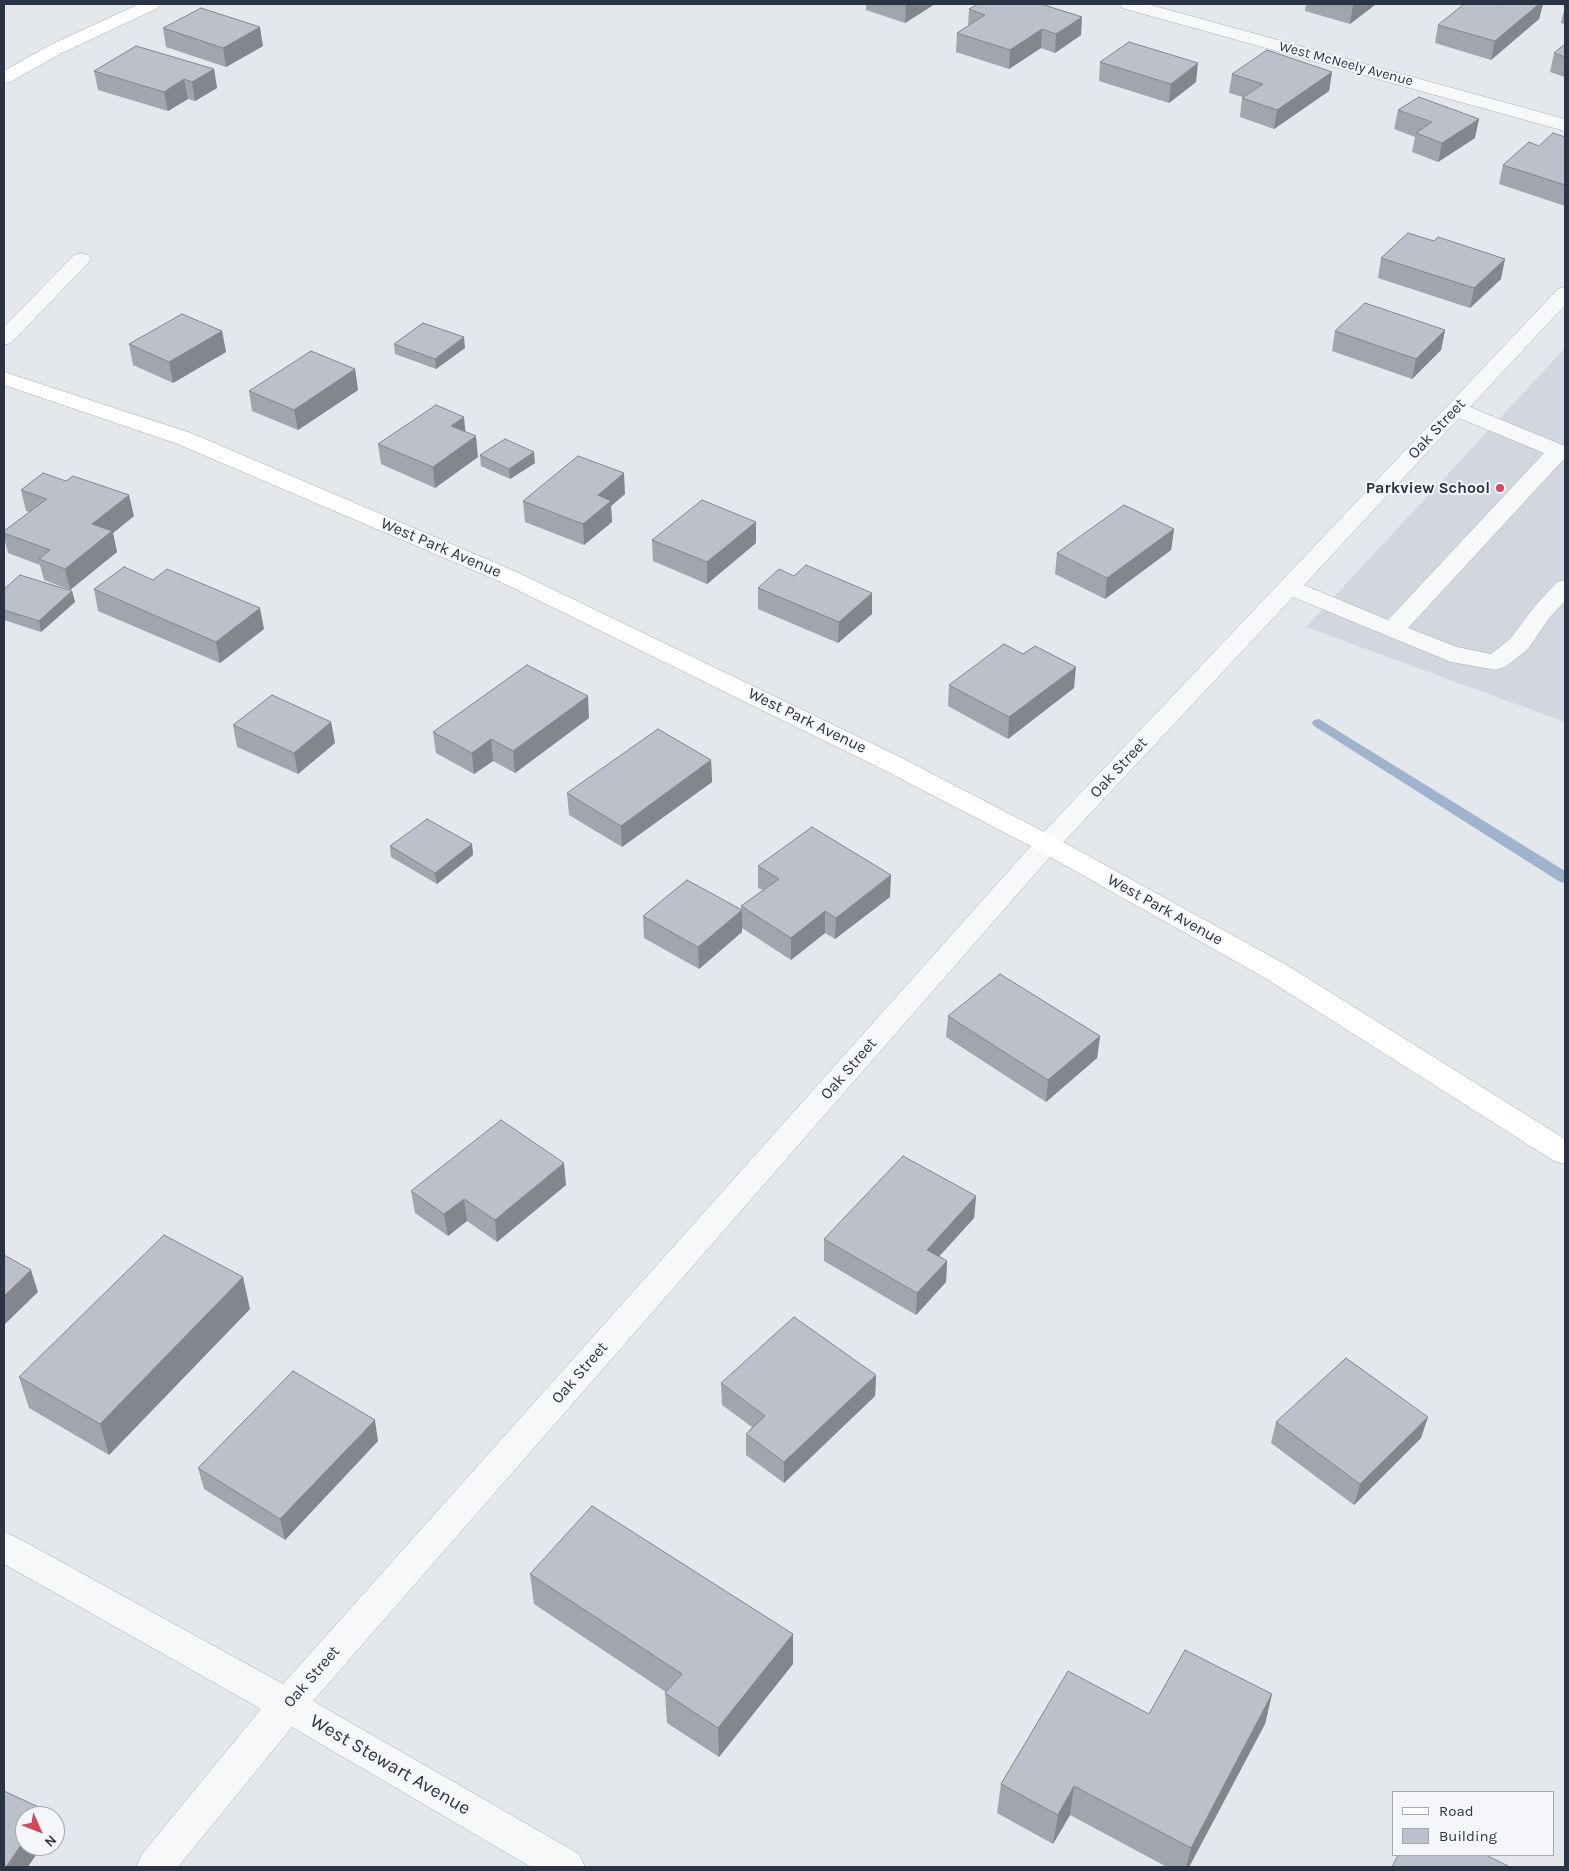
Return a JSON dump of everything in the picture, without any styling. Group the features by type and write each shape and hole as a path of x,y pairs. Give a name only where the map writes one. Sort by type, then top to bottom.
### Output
{"main road":[{"path":"4,78 56,49 152,4"},
{"name":"West Park Avenue","path":"4,378 183,438 509,577 890,762 1047,844 1275,971 1565,1154"}],"street":[{"name":"West McNeely Avenue","path":"1128,4 1565,125"},
{"path":"4,339 80,258"},
{"name":"Oak Street","path":"155,1867 287,1705 1047,844 1565,293"},
{"path":"1392,630 1562,452 1456,408"},
{"path":"1289,587 1451,654 1496,662 1519,644 1565,587"},
{"name":"West Stewart Avenue","path":"4,1547 287,1705 566,1867"}],"shaded area":[{"name":"Parkview School","path":"1565,348 1565,722 1306,627"}],"building":[{"path":"978,4 1041,4 1082,17 1056,34 1042,29 1010,50 957,33 985,15 969,9"},
{"path":"1464,4 1539,4 1495,41 1438,25"},
{"path":"201,8 260,27 223,48 163,28"},
{"path":"1129,42 1198,63 1171,84 1100,62"},
{"path":"1565,44 1565,57 1554,53"},
{"path":"136,46 214,69 192,82 184,79 164,92 94,71"},
{"path":"1267,50 1332,72 1277,110 1242,98 1263,84 1232,74"},
{"path":"1419,97 1479,119 1442,143 1416,133 1432,122 1398,110"},
{"path":"1553,133 1565,137 1565,185 1503,165 1529,142 1539,146"},
{"path":"1408,233 1434,241 1438,237 1505,259 1474,288 1381,258"},
{"path":"1365,303 1445,330 1416,359 1335,331"},
{"path":"182,314 222,331 169,362 129,344"},
{"path":"423,323 464,337 435,359 394,344"},
{"path":"311,351 355,369 294,410 249,391"},
{"path":"436,405 464,417 451,426 476,436 433,467 378,444"},
{"path":"505,439 534,452 509,469 480,455"},
{"path":"578,456 624,473 598,495 611,501 583,524 523,501"},
{"path":"43,473 66,481 73,476 129,495 92,524 112,531 65,569 39,559 50,550 4,533 4,531 47,499 21,490"},
{"path":"702,500 756,522 707,562 652,540"},
{"path":"1124,505 1174,529 1107,578 1057,553"},
{"path":"806,565 872,593 839,622 758,588 779,569 794,576"},
{"path":"124,567 153,580 167,569 260,608 216,642 94,589"},
{"path":"20,575 72,591 39,621 4,610 4,589"},
{"path":"1004,644 1023,654 1035,646 1076,667 1009,717 949,685"},
{"path":"527,665 588,696 513,751 491,739 472,753 433,732"},
{"path":"272,695 331,722 294,753 233,725"},
{"path":"658,729 711,760 621,826 567,793"},
{"path":"427,819 472,844 435,873 390,846"},
{"path":"812,827 891,875 836,918 825,911 791,938 741,906 779,879 758,866"},
{"path":"687,880 742,910 698,947 643,916"},
{"path":"1000,974 1100,1036 1048,1080 948,1016"},
{"path":"501,1120 564,1163 495,1220 464,1199 444,1214 411,1191"},
{"path":"903,1156 976,1196 927,1250 947,1261 917,1293 824,1239"},
{"path":"164,1235 243,1277 100,1424 19,1377"},
{"path":"4,1255 31,1270 4,1296"},
{"path":"794,1317 876,1375 784,1462 746,1434 765,1416 721,1383"},
{"path":"1346,1358 1428,1417 1360,1484 1276,1422"},
{"path":"293,1371 375,1420 280,1519 198,1468"},
{"path":"592,1506 793,1634 718,1728 665,1693 682,1674 530,1574"},
{"path":"1185,1650 1272,1694 1191,1848 1074,1786 1058,1815 1001,1784 1068,1671 1149,1714"},
{"path":"4,1791 36,1806 15,1806 15,1854 6,1867 4,1867"},
{"path":"1398,1856 1488,1856 1510,1867 1392,1867"}],"waterway":[{"path":"1319,723 1565,878"}],"place":[{"name":"Parkview School","path":"1500,488"}]}
